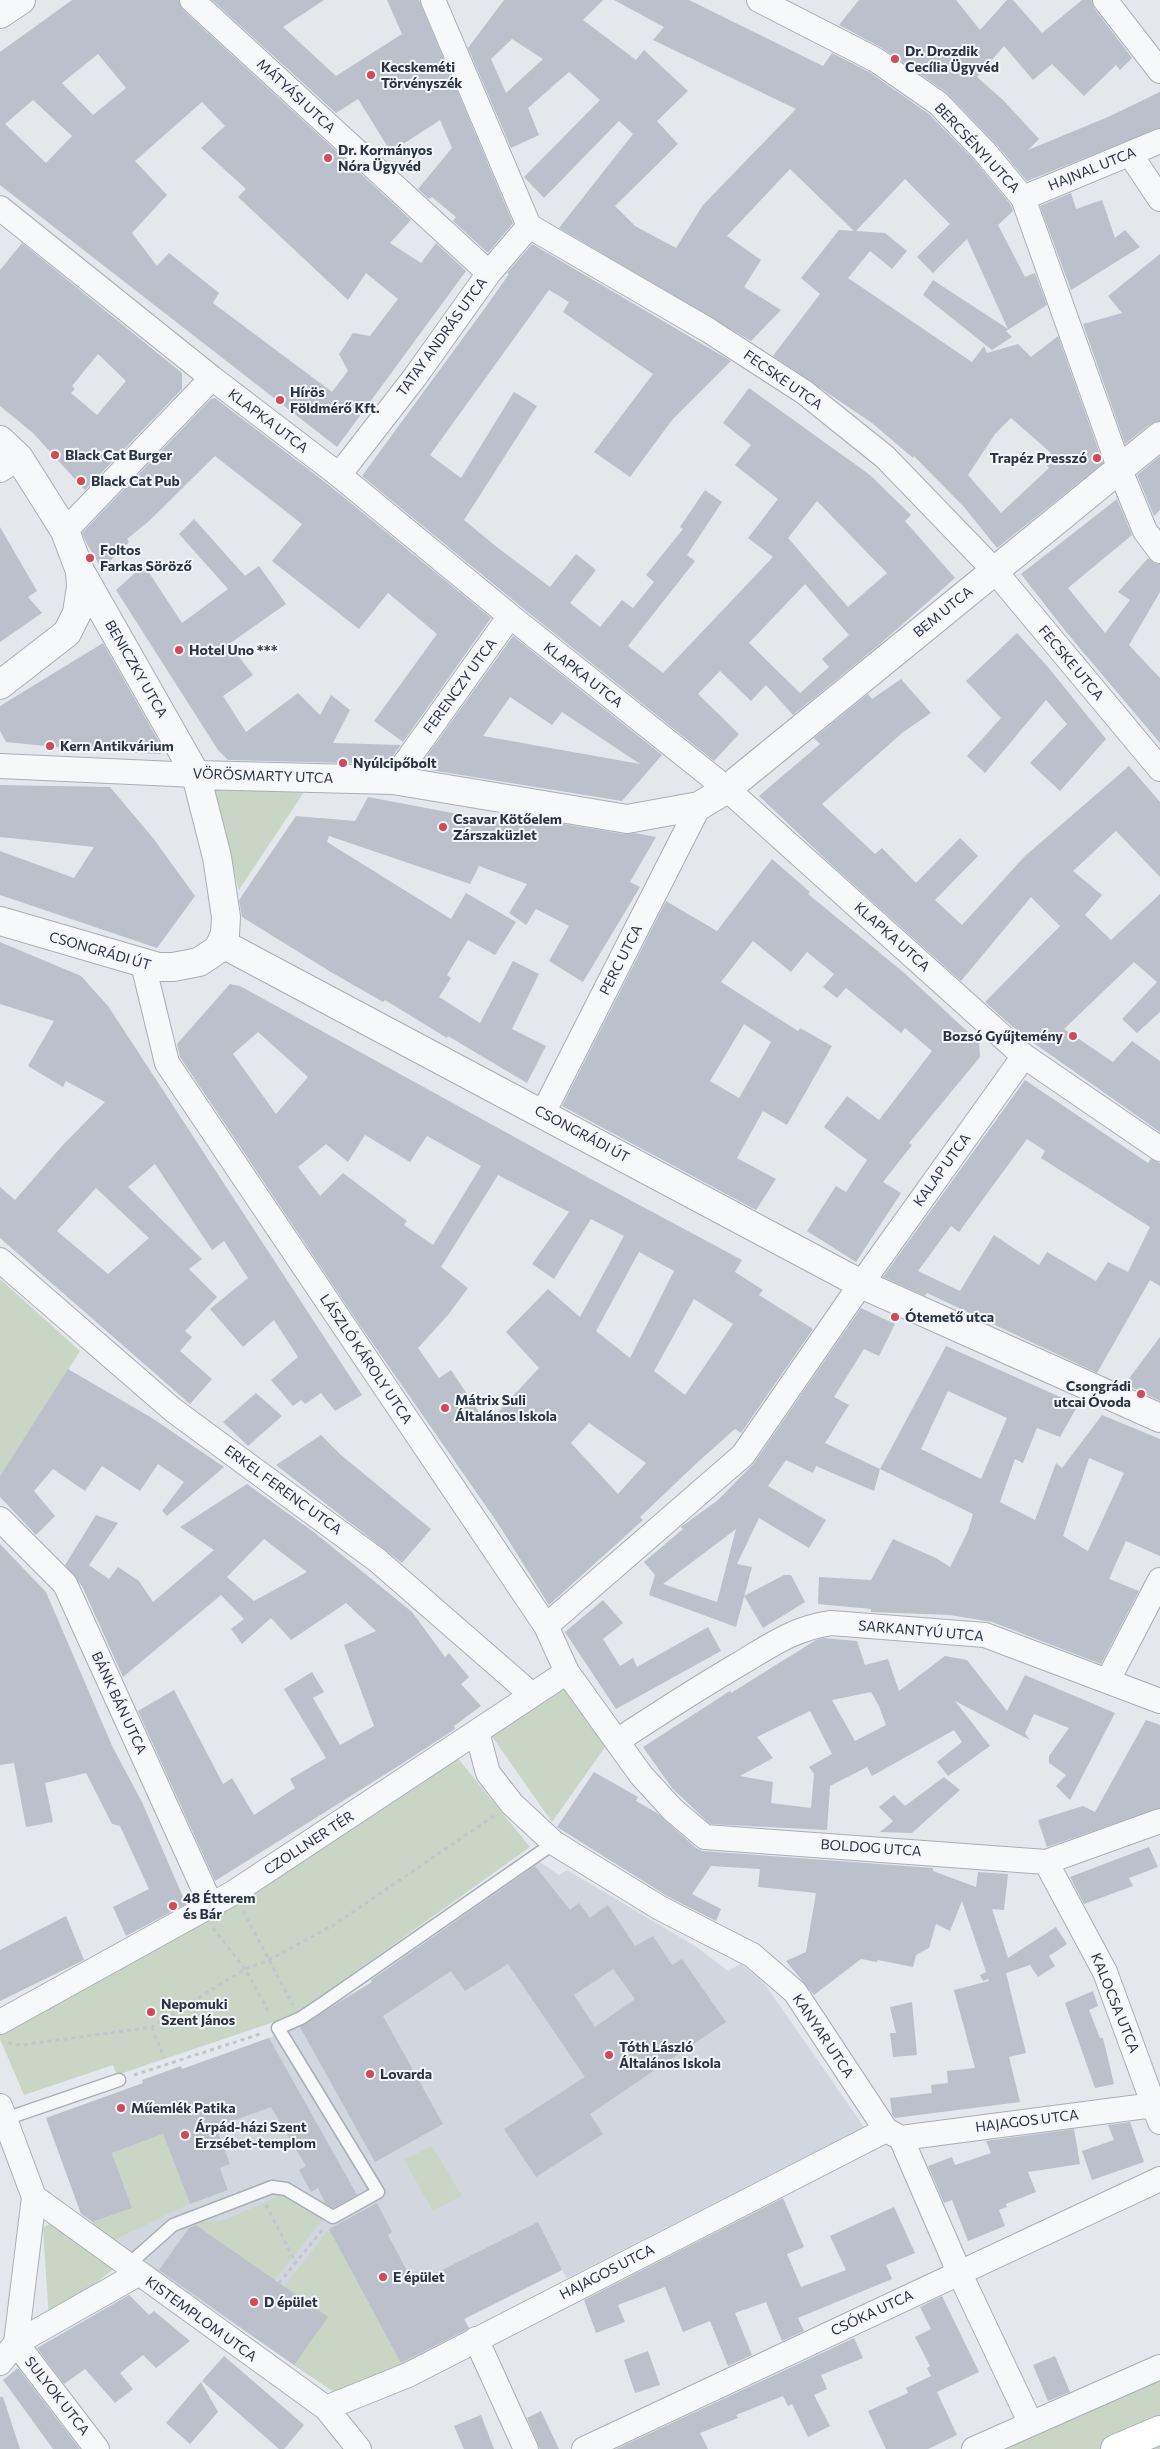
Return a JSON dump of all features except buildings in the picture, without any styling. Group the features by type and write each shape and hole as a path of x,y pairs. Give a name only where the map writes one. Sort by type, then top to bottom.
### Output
{"main road":[{"path":"1115,2449 1160,2430"}],"street":[{"path":"0,14 21,0"},
{"name":"MÁTYÁSI UTCA","path":"192,0 489,273"},
{"path":"433,0 529,226"},
{"name":"BERCSÉNYI UTCA","path":"759,0 876,60 938,103 984,152 1023,198 1120,470 1145,531 1160,551"},
{"path":"1105,0 1160,71"},
{"name":"HAJNAL UTCA","path":"1023,198 1160,141"},
{"path":"1130,154 1160,198"},
{"name":"KLAPKA UTCA","path":"0,208 212,378 340,475 510,616 727,789 1024,1056 1160,1148"},
{"name":"TATAY ANDRÁS UTCA","path":"340,475 415,377 489,273 529,226"},
{"name":"FECSKE UTCA","path":"529,226 708,330 804,392 885,457 994,570 1160,769"},
{"path":"65,531 212,378"},
{"name":"BEM UTCA","path":"727,789 1160,436"},
{"path":"0,685 67,633 77,612 80,600 80,571 65,531 6,456"},
{"name":"BENICZKY UTCA","path":"80,571 196,774 217,857 225,906 226,925 221,943"},
{"name":"FERENCZY UTCA","path":"392,780 510,616"},
{"name":"VÖRÖSMARTY UTCA","path":"0,766 392,780 627,819 699,806 727,789"},
{"name":"PERC UTCA","path":"543,1113 699,806"},
{"name":"CSONGRÁDI ÚT","path":"0,922 158,967 187,965 209,956 221,943 543,1113 860,1284 1160,1418"},
{"name":"LÁSZLÓ KÁROLY UTCA","path":"143,964 167,1063 546,1626 567,1672 617,1741"},
{"name":"KALAP UTCA","path":"860,1284 1024,1056"},
{"name":"ERKEL FERENC UTCA","path":"0,1260 173,1410 377,1560 532,1695"},
{"path":"546,1626 743,1455 860,1284"},
{"name":"BÁNK BÁN UTCA","path":"0,1519 65,1584 206,1909"},
{"path":"1108,1680 1160,1580"},
{"name":"SARKANTYÚ UTCA","path":"617,1741 688,1694 787,1636 809,1626 831,1623 985,1635 1160,1701"},
{"path":"532,1695 567,1672"},
{"name":"CZOLLNER TÉR","path":"0,2022 233,1893 532,1695"},
{"name":"KANYAR UTCA","path":"477,1732 488,1773 512,1804 554,1843 660,1908 752,1955 795,1992 893,2134 1031,2424"},
{"name":"BOLDOG UTCA","path":"617,1741 641,1775 673,1810 705,1836 1046,1862 1160,1821"},
{"name":"KALOCSA UTCA","path":"1046,1862 1106,1972 1157,2113"},
{"path":"3,2112 34,2197 16,2343"},
{"name":"HAJAGOS UTCA","path":"326,2408 408,2375 476,2339 893,2134 1157,2113"},
{"name":"CSÓKA UTCA","path":"584,2449 1160,2179"},
{"name":"KISTEMPLOM UTCA","path":"34,2197 137,2265 326,2408 359,2449"},
{"path":"0,2363 16,2343 137,2265"},
{"path":"476,2339 526,2449"},
{"name":"SULYOK UTCA","path":"16,2343 97,2449"},
{"path":"974,2449 1160,2367"}],"lane":[{"path":"137,2265 173,2225 272,2187 286,2189 333,2217 378,2192 278,2028 301,2018 554,1843"},
{"path":"3,2112 119,2080"}],"path":[{"path":"0,2042 22,2046 152,2028 245,1969 269,1960 332,1926 512,1804"},
{"path":"233,1893 301,2018"},
{"path":"119,2080 278,2028 245,1969 206,1909"},
{"path":"152,2028 164,2058"},
{"path":"264,2202 296,2263"},
{"path":"279,2283 333,2217"}],"shaded area":[{"path":"538,1861 559,1875 567,1870 695,1946 728,1971 741,1964 764,1983 864,2127 567,2278 562,2270 464,2319 471,2332 404,2368 335,2393 113,2241 190,2204 228,2189 220,2168 230,2164 219,2136 206,2130 182,2069 269,2038 366,1986"}],"green space":[{"path":"210,786 308,786 239,890"},
{"path":"0,1279 80,1351 0,1476"},
{"path":"565,1687 608,1743 552,1822 491,1735"},
{"path":"456,1756 530,1847 303,2009 268,2024 117,2075 113,2065 24,2095 0,2039 0,2030"},
{"path":"163,2134 190,2204 113,2241 85,2225 132,2208 112,2153"},
{"path":"432,2146 462,2196 433,2211 404,2160"},
{"path":"282,2195 324,2218 274,2280 193,2222 222,2221"},
{"path":"54,2221 115,2268 49,2320 43,2228"},
{"path":"329,2229 404,2368 335,2393 294,2365 327,2317 284,2287"},
{"path":"1160,2360 1160,2449 961,2449"}],"place":[{"name":"Dr. Drozdik Cecília Ügyvéd","path":"895,59"},
{"name":"Kecskeméti Törvényszék","path":"371,75"},
{"name":"Dr. Kormányos Nóra Ügyvéd","path":"328,158"},
{"name":"Hírös Földmérő Kft.","path":"280,400"},
{"name":"Black Cat Burger","path":"55,455"},
{"name":"Trapéz Presszó","path":"1097,458"},
{"name":"Black Cat Pub","path":"81,481"},
{"name":"Foltos Farkas Söröző","path":"90,558"},
{"name":"Hotel Uno ***","path":"179,650"},
{"name":"Kern Antikvárium","path":"50,746"},
{"name":"Nyúlcipőbolt","path":"343,763"},
{"name":"Csavar Kötőelem Zárszaküzlet","path":"443,827"},
{"name":"Bozsó Gyűjtemény","path":"1073,1036"},
{"name":"Ótemető utca","path":"895,1317"},
{"name":"Csongrádi utcai Óvoda","path":"1141,1394"},
{"name":"Mátrix Suli Általános Iskola","path":"445,1408"},
{"name":"48 Étterem és Bár","path":"173,1906"},
{"name":"Nepomuki Szent János","path":"151,2012"},
{"name":"Tóth László Általános Iskola","path":"609,2055"},
{"name":"Lovarda","path":"370,2074"},
{"name":"Műemlék Patika","path":"121,2108"},
{"name":"Árpád-házi Szent Erzsébet-templom","path":"185,2135"},
{"name":"E épület","path":"383,2277"},
{"name":"D épület","path":"254,2302"}]}
